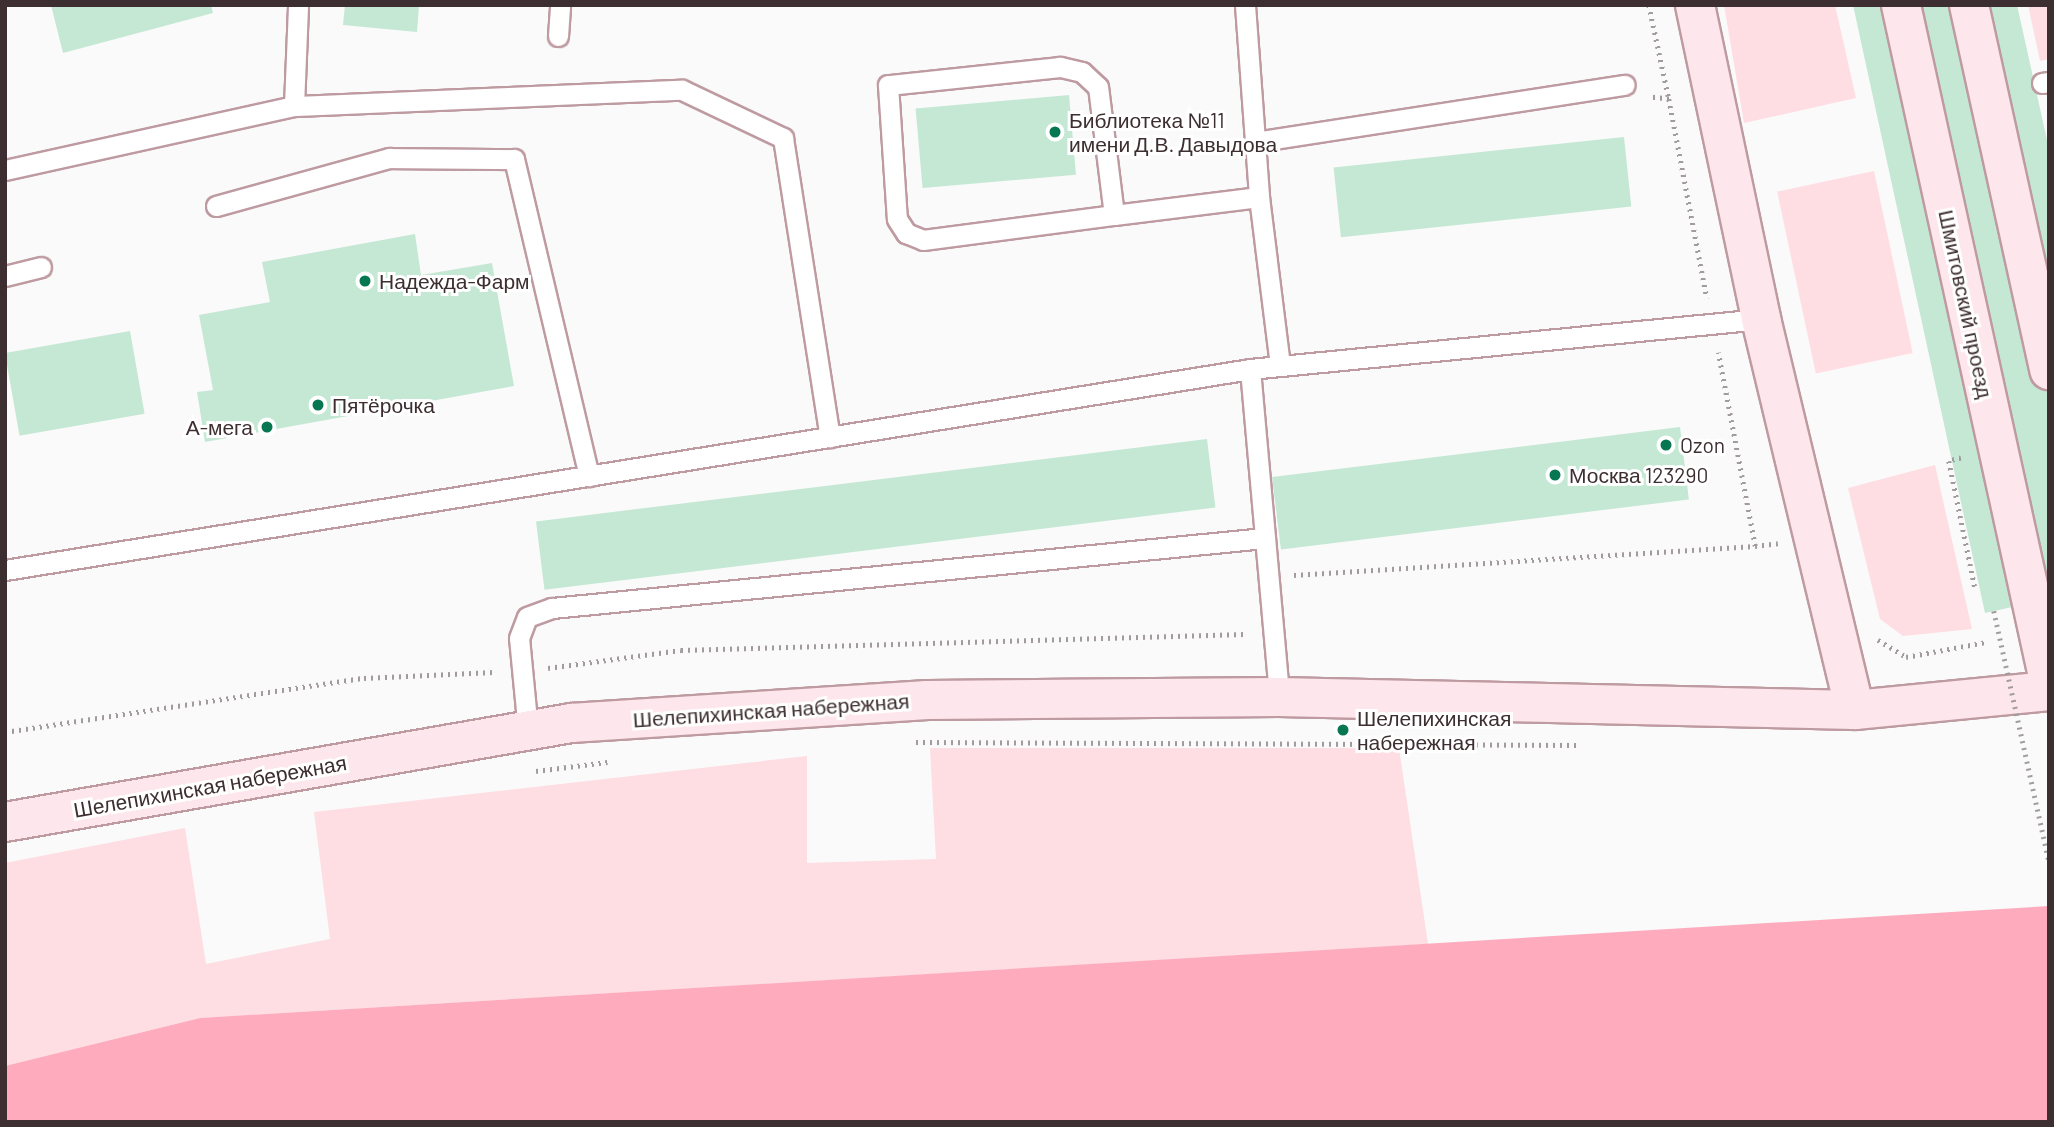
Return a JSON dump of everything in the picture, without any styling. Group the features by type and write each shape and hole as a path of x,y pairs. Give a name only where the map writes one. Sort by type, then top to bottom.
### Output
{"street":[{"path":"1695,5 1760,319 1855,710"},
{"name":"Шмитовский проезд","path":"1901,5 2049,681"},
{"path":"1969,5 2049,370"},
{"name":"Шелепихинская набережная","path":"5,822 528,731 927,700 1279,697 1855,710 2049,691"}],"lane":[{"path":"294,106 298,5"},
{"path":"558,36 560,5"},
{"path":"1245,5 1259,197 1280,365"},
{"path":"1114,215 1098,87 1082,72 1060,67 888,85 897,219 906,233 923,240 1259,197"},
{"path":"1255,142 1625,85"},
{"path":"5,170 294,106 682,90 783,138 830,437"},
{"path":"216,206 389,158 514,159 589,476"},
{"path":"5,276 41,267"},
{"path":"5,570 1250,369 1760,319"},
{"path":"1250,369 1279,697"},
{"path":"528,731 519,638 527,617 552,608 1265,538"}],"path":[{"path":"1269,577 1755,546 1649,5"},
{"path":"1625,85 1643,97 1669,99"},
{"path":"1961,458 1949,461 1975,588"},
{"path":"1994,611 2049,861"},
{"path":"5,732 363,678 522,671 681,650 1273,632"},
{"path":"901,742 1587,745"},
{"path":"530,772 612,761"}],"shaded area":[{"path":"1724,5 1835,5 1856,98 1744,123"},
{"path":"2028,5 2049,5 2049,59 2040,61"},
{"path":"1874,171 1913,353 1816,374 1777,192"},
{"path":"1935,465 1972,629 1903,636 1880,619 1848,488"},
{"path":"930,748 1399,748 1428,944 200,1018 5,1066 5,863 185,828 206,964 330,939 314,812 807,756 807,863 936,859"},
{"path":"2049,906 2049,1122 5,1122 5,1066 200,1018"}],"building":[{"path":"51,5 211,5 213,13 63,53"},
{"path":"345,5 419,5 417,32 343,25"},
{"path":"1853,5 2017,5 2049,149 2049,599 1985,613"},
{"path":"1069,95 1076,175 923,188 916,108"},
{"path":"1624,137 1631,207 1341,237 1334,168"},
{"path":"415,234 421,275 492,263 514,386 205,442 197,392 213,390 199,315 270,302 262,262"},
{"path":"130,331 145,414 20,436 5,353"},
{"path":"1680,427 1689,499 1281,550 1272,477"},
{"path":"1207,439 1215,507 544,590 536,521"}],"place":[{"name":"Библиотека №11 имени Д.В. Давыдова","path":"1055,132"},
{"name":"Надежда-Фарм","path":"365,281"},
{"name":"Пятёрочка","path":"318,405"},
{"name":"А-мега","path":"267,427"},
{"name":"Ozon","path":"1666,445"},
{"name":"Москва 123290","path":"1555,475"},
{"name":"Шелепихинская набережная","path":"1343,730"}]}
